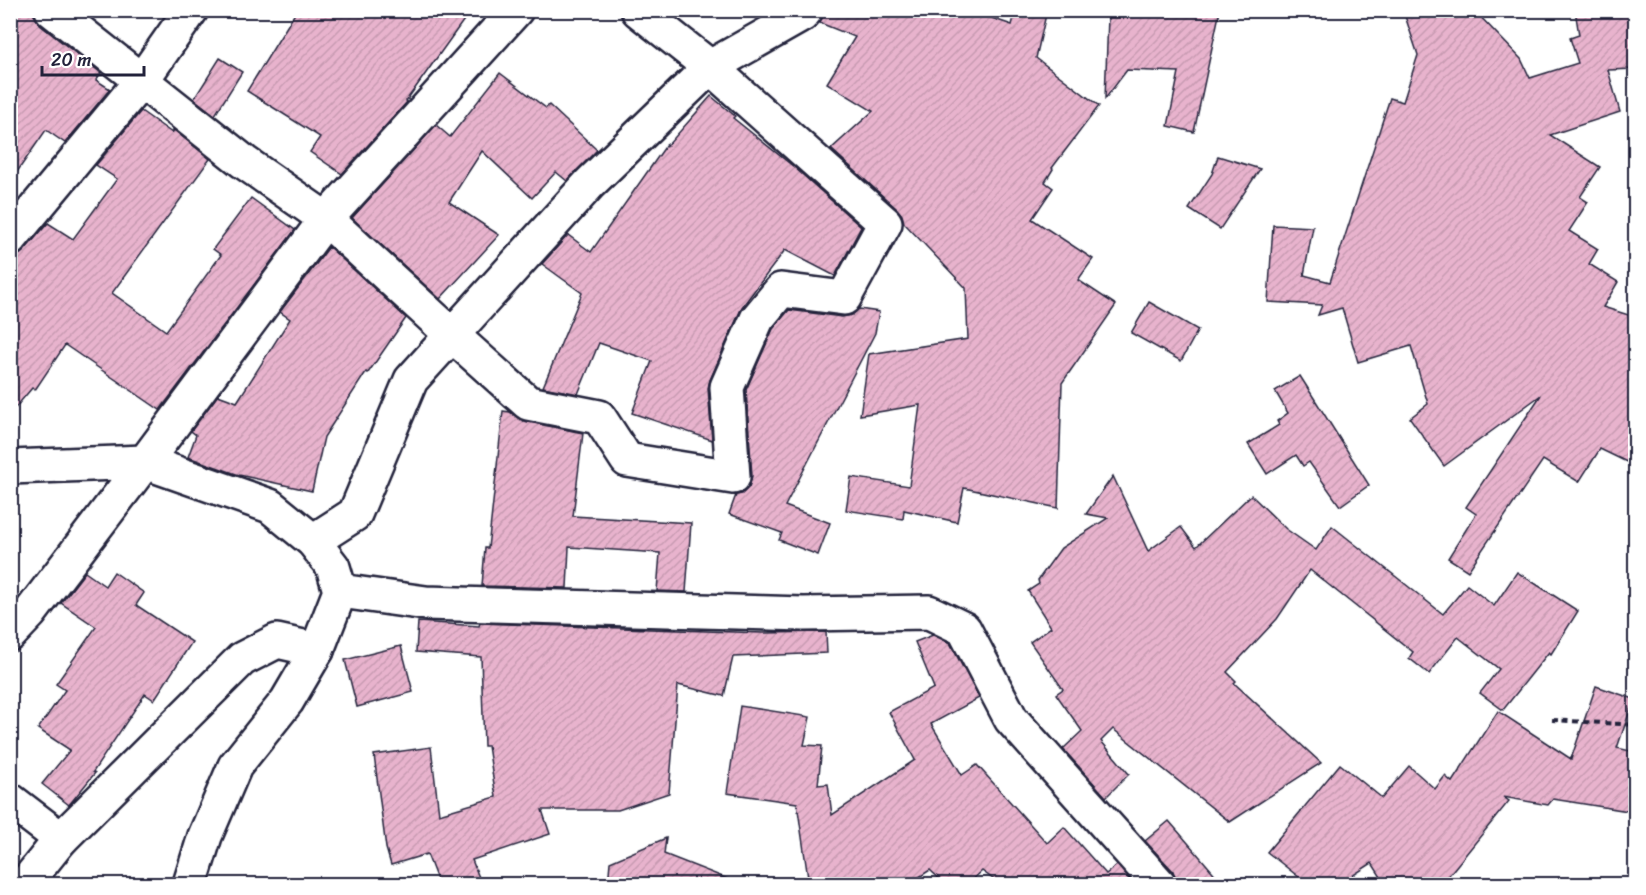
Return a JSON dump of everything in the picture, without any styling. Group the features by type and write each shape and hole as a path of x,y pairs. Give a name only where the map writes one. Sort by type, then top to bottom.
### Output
{"street":[{"path":"52,10 244,162 326,219 528,402 599,417 627,460 733,477 727,387 757,319 781,290 844,298 885,223 710,67 638,10"},
{"path":"10,239 142,81 191,10"},
{"path":"10,634 30,613 145,462 326,219 516,10"},
{"path":"313,541 355,514 411,380 590,183 710,67 802,15 806,10"},
{"path":"10,466 145,462 270,506 313,541 333,567 340,591 317,650 287,702 235,766 205,836 190,885"},
{"path":"340,591 438,604 803,614 928,612 964,629 1011,719 1159,885"},
{"path":"25,885 61,839 242,659 277,641 317,650"},
{"path":"10,800 61,839"}],"path":[{"path":"1552,720 1635,725"}],"building":[{"path":"10,10 29,10 40,25 101,73 96,80 110,89 65,143 46,130 10,182"},
{"path":"297,10 471,10 407,102 342,174 310,152 320,137 247,91"},
{"path":"824,10 968,10 1012,25 1016,10 1047,10 1036,58 1099,106 1052,168 1045,182 1053,188 1032,219 1093,259 1078,280 1116,305 1062,383 1058,508 964,488 957,522 904,510 903,519 846,510 851,477 909,486 920,405 860,415 869,354 968,339 966,288 904,223 897,209 831,149 873,111 827,83 855,37 820,23"},
{"path":"1112,10 1220,10 1194,132 1168,126 1179,72 1127,70 1105,99 1108,17 1112,17"},
{"path":"1403,10 1474,10 1521,59 1530,78 1578,63 1570,38 1579,35 1575,10 1635,10 1635,69 1608,70 1620,112 1550,135 1600,167 1580,197 1588,202 1569,231 1598,249 1589,264 1618,282 1603,307 1635,317 1635,466 1600,449 1579,482 1543,460 1468,571 1448,558 1476,514 1466,507 1541,395 1444,466 1410,418 1428,404 1411,346 1358,362 1342,308 1318,315 1322,305 1268,302 1273,225 1313,227 1304,275 1330,282 1390,98 1403,102 1418,55"},
{"path":"220,58 242,72 215,115 194,99"},
{"path":"500,73 546,108 549,105 597,150 567,181 556,172 532,198 482,151 449,202 499,235 440,299 352,218 436,125 450,137"},
{"path":"711,96 735,116 733,118 794,167 861,227 835,276 785,250 742,307 708,388 712,440 632,413 652,361 599,343 578,394 543,387 582,293 542,264 568,235 591,252 667,144"},
{"path":"141,111 172,133 174,130 210,159 112,293 166,331 221,255 213,249 251,198 295,230 160,410 65,345 35,390 32,388 10,414 10,257 17,256 24,251 48,223 73,239 117,179 96,165"},
{"path":"1218,156 1260,169 1220,229 1189,209 1212,174"},
{"path":"329,247 406,318 368,373 366,372 324,437 312,491 239,475 188,457 196,435 191,431 218,395 237,402 290,319 280,312"},
{"path":"1149,302 1198,330 1181,361 1131,333"},
{"path":"859,309 879,312 875,333 785,506 830,523 818,555 779,540 782,533 729,514 736,495 742,494 749,487 752,476 746,390 773,329 789,310 842,317 852,315"},
{"path":"1300,376 1369,485 1340,506 1309,462 1303,466 1296,455 1267,474 1248,444 1279,425 1277,421 1288,413 1275,391"},
{"path":"503,411 510,412 524,421 583,433 573,516 691,523 686,592 657,591 660,553 569,547 567,588 482,586"},
{"path":"1113,476 1148,551 1181,527 1196,547 1251,495 1286,529 1316,550 1332,526 1443,614 1467,585 1494,606 1517,572 1578,611 1551,654 1549,652 1503,710 1480,693 1499,669 1458,637 1429,674 1409,658 1413,652 1310,570 1277,619 1227,672 1236,681 1234,683 1321,763 1230,822 1113,729 1101,741 1129,774 1106,797 1063,749 1082,731 1056,694 1063,689 1030,642 1051,627 1028,591 1039,584 1038,580 1061,548 1108,518 1086,514"},
{"path":"85,572 105,586 114,572 144,593 136,605 192,642 154,700 145,694 93,772 95,773 69,805 42,784 70,750 38,729 65,690 56,684 96,627 61,603"},
{"path":"418,622 479,626 480,623 763,633 826,632 827,653 733,657 724,696 678,685 669,793 618,810 542,810 550,834 472,860 482,885 439,885 427,854 391,865 386,848 374,755 431,747 439,814 496,797 488,746 484,746 481,657 416,652"},
{"path":"933,635 950,643 979,698 931,724 962,775 977,765 1047,843 1064,827 1106,874 1117,865 1134,885 1001,885 982,871 967,885 946,885 930,870 907,885 809,885 797,803 727,793 740,706 810,717 804,745 822,746 818,785 828,784 832,815 915,760 889,712 934,688 915,642"},
{"path":"401,646 413,692 357,707 345,660"},
{"path":"1596,686 1634,699 1617,748 1635,752 1635,812 1553,799 1548,805 1503,797 1509,801 1441,885 1386,885 1372,863 1338,885 1309,885 1267,852 1340,764 1382,798 1409,766 1435,789 1445,776 1452,782 1498,711 1571,759"},
{"path":"1169,821 1224,885 1177,885 1173,871 1145,841"},
{"path":"666,838 664,854 738,883 738,885 608,885 610,862"}]}
